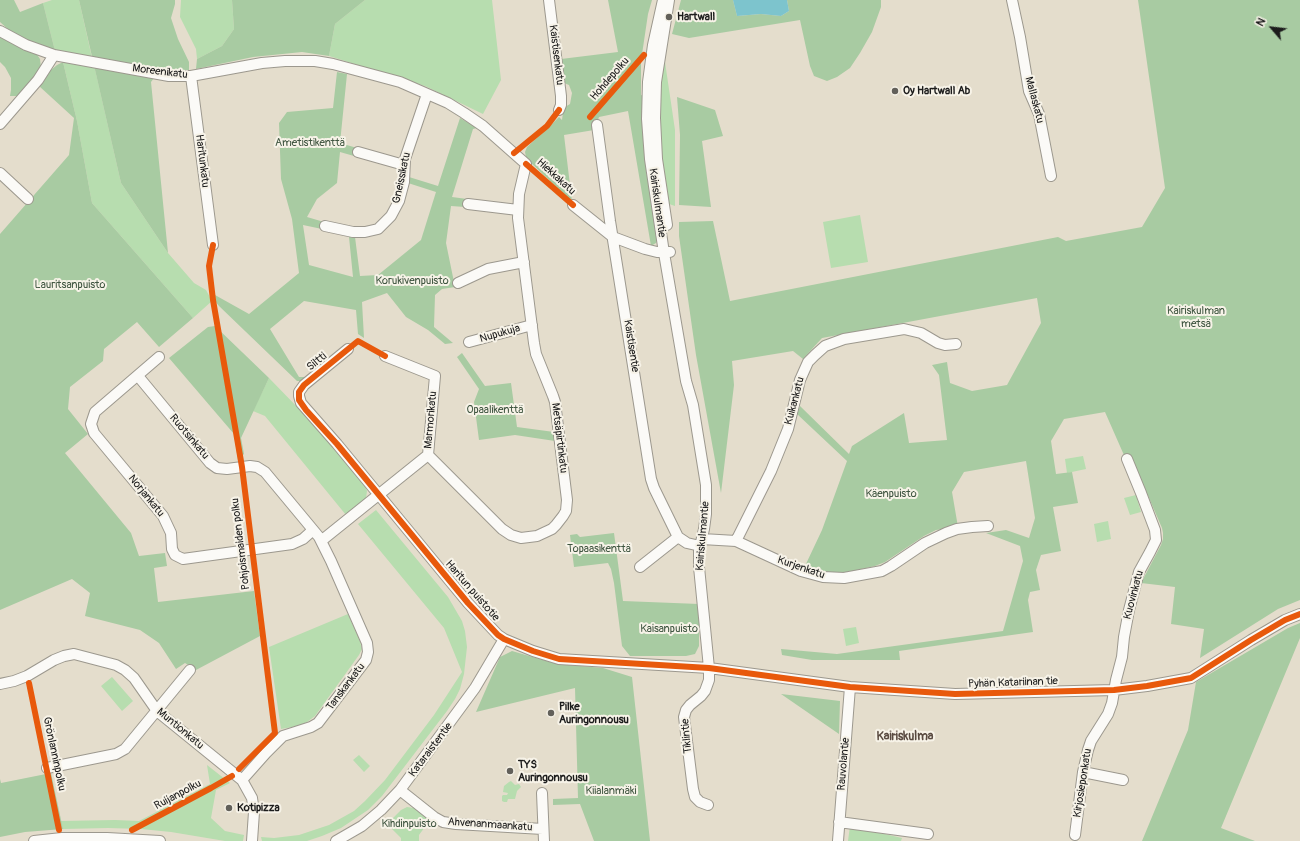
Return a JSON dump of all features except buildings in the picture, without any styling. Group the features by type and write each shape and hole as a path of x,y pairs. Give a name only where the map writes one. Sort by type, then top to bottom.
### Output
{"street":[{"name":"Kaistisenkatu","path":"549,0 561,96 561,105 559,110"},
{"name":"Kairiskulmantie","path":"663,0 657,21 648,82 647,119 650,159 667,252 688,352 692,379 693,405 706,485 706,514 699,566 709,668"},
{"name":"Kairiskulmantie","path":"667,252 657,159 655,118 656,82 669,0"},
{"name":"Mallaskatu","path":"1012,0 1029,92 1038,114 1051,176"},
{"name":"Moreenikatu","path":"0,31 26,45 54,55 169,76 191,76 274,62 306,60 324,62"},
{"path":"0,124 38,80 54,55"},
{"name":"Hiekkakatu","path":"324,62 392,80 448,103 474,119 526,164"},
{"name":"Haritunkatu","path":"191,76 213,245"},
{"name":"Gneissikatu","path":"325,226 359,233 372,231 383,225 391,216 399,201 404,182 404,165 427,94"},
{"name":"Kaistisentie","path":"597,126 651,479 678,537"},
{"path":"358,152 404,165"},
{"name":"Metsäpirtinkatu","path":"428,455 498,525 511,534 521,538 537,536 552,529 560,521 566,511 567,500 555,402 536,354 518,210 518,194 526,164"},
{"path":"0,173 28,199"},
{"path":"468,204 518,210"},
{"name":"Hiekkakatu","path":"573,206 613,237 645,249 667,252"},
{"path":"458,283 488,268 524,262"},
{"name":"Nupukuja","path":"468,342 532,325"},
{"name":"Kuikankatu","path":"736,541 771,471 788,429 800,380 804,370 808,362 825,346 844,339 904,329 921,333 938,343 945,345 956,344"},
{"name":"Siltti","path":"299,392 304,385 348,349"},
{"name":"Marmorikatu","path":"378,495 428,455 435,376 385,356"},
{"name":"Norjankatu","path":"159,357 95,412 91,424 94,433 163,516 171,533 172,549 175,555 183,559 292,544 302,539 318,536 378,495"},
{"name":"Ruotsinkatu","path":"138,376 210,463 217,468 227,469 250,466 257,467 265,472 318,536"},
{"name":"Haritun puistotie","path":"299,392 300,400 303,406 337,444 468,603 498,635 533,651 559,659 709,668"},
{"name":"Kuovinkatu","path":"1114,690 1122,657 1129,610 1139,572 1156,540 1155,530 1142,493 1127,459"},
{"name":"Kurjenkatu","path":"701,543 736,541 801,570 823,577 844,578 882,571 892,566 924,543 956,529 988,526"},
{"name":"Tanskankatu","path":"242,780 283,736 311,727 318,723 366,660 368,652 367,643 318,536"},
{"path":"640,566 678,537 687,543 701,543"},
{"name":"Pyhän Katariinan tie","path":"709,668 850,687 955,694 1114,690 1191,678 1285,620 1300,614"},
{"name":"Kataraistentie","path":"336,841 362,826 381,810 400,790 475,688 504,639"},
{"name":"Muntionkatu","path":"0,684 27,676 54,660 74,654 116,665 125,670 134,678 157,711 242,780 252,798 254,812 252,841"},
{"name":"Tiklintie","path":"708,805 700,802 695,797 693,790 684,717 690,704 701,696 708,686 709,668"},
{"path":"47,768 122,752 190,670"},
{"name":"Rauvolantie","path":"838,841 850,687"},
{"name":"Kirjosieponkatu","path":"1076,835 1083,772 1091,741 1108,714 1112,703 1114,690"},
{"path":"1083,772 1123,780"},
{"name":"Ahvenanmaankatu","path":"400,790 434,817 443,822 543,829"},
{"path":"542,793 544,841"},
{"path":"839,822 928,834"},
{"path":"34,841 62,838 107,838 160,841"}],"green space":[{"path":"0,0 14,0 20,12 43,3 55,51 26,40 10,31 0,22"},
{"path":"52,0 79,0 92,58 55,51 43,3"},
{"path":"79,0 175,0 171,18 178,39 189,62 189,70 160,70 151,82 168,253 121,183"},
{"path":"181,0 232,0 234,29 222,46 197,59 196,49 180,17"},
{"path":"232,0 365,0 335,24 329,56 302,52 253,57 196,69 197,59 222,46 234,29"},
{"path":"365,0 492,0 501,80 483,114 425,86 329,56 335,24"},
{"path":"608,0 652,0 648,14 641,61 641,95 644,96 646,170 658,238 656,243 651,246 628,111 599,117 594,130 564,135 572,202 528,160 525,152 527,147 559,117 562,120 565,107 570,104 572,93 569,85 564,83 561,59 618,52"},
{"path":"681,0 733,0 737,16 761,14 781,16 789,11 787,0 881,0 881,7 872,32 850,68 837,77 827,81 814,76 810,66 800,20 689,38 672,34"},
{"name":"Kairiskulman metsä","path":"1138,0 1300,0 1300,600 1278,609 1200,658 1204,629 1171,624 1175,587 1141,583 1161,545 1163,539 1162,528 1133,461 1127,462 1105,412 1064,419 1051,441 1056,474 1072,472 1078,503 1053,507 1061,551 1041,555 1036,570 1040,590 1030,592 1028,600 1033,632 899,651 900,660 812,660 782,655 781,649 837,654 1003,631 1023,561 1020,546 986,533 1006,530 1029,538 1035,518 1026,461 964,472 952,492 958,527 936,530 924,536 885,562 875,566 839,574 820,572 805,566 822,530 847,461 797,414 800,406 849,454 852,446 904,413 909,443 947,440 939,375 932,365 947,362 950,383 972,391 1007,385 1041,323 1037,298 822,338 803,359 793,351 732,361 734,385 721,493 696,355 679,236 679,222 713,221 730,301 1058,237 1066,241 1142,227 1165,188"},
{"path":"0,34 36,53 40,59 41,68 20,96 10,96 11,78 5,67 0,62"},
{"path":"63,62 94,65 121,183 168,253 194,283 206,290 212,301 193,318 92,203 77,121"},
{"name":"Lauritsanpuisto","path":"63,62 77,121 92,203 193,318 159,347 137,322 104,349 103,361 70,387 68,409 88,434 65,453 131,533 139,556 165,553 167,566 154,568 158,602 254,591 260,636 196,670 185,663 176,669 159,643 140,630 85,616 90,593 72,579 0,610 0,234 69,155 74,118 39,86 51,70"},
{"path":"661,62 665,62 675,130 675,206 669,204 667,200 662,170 658,112"},
{"name":"Korukivenpuisto","path":"337,72 347,74 340,143 357,148 354,156 340,152 337,183 317,199 307,217 324,222 322,229 303,225 309,265 353,277 349,237 355,237 360,276 378,275 421,240 436,192 408,183 409,177 438,186 460,118 477,128 473,129 452,197 467,199 465,207 451,206 446,243 455,287 442,289 435,295 434,327 453,343 445,344 428,330 406,317 387,293 362,302 364,338 358,334 356,310 304,301 270,329 299,377 306,377 301,381 297,381 219,306 215,301 215,295 249,314 299,273 292,219 281,179 279,123 287,112 333,108"},
{"path":"677,97 715,110 723,136 702,141 711,207 679,205 680,135"},
{"path":"860,215 868,262 831,268 823,222"},
{"path":"215,326 269,378 241,438 244,454 238,460 234,434 169,358 208,327"},
{"name":"Opaalikenttä","path":"462,353 485,386 511,383 517,427 554,432 555,441 515,435 479,440 474,402 479,389 457,357"},
{"path":"269,378 302,412 364,483 367,491 366,498 346,515 265,416 253,411"},
{"path":"1083,456 1086,469 1067,473 1065,459"},
{"path":"1136,495 1141,512 1130,515 1124,498"},
{"path":"376,510 448,597 462,621 467,647 464,674 460,689 447,711 382,796 368,810 341,828 307,841 262,841 261,837 274,838 299,835 329,825 354,811 385,780 434,715 462,672 444,628 358,524"},
{"path":"1108,521 1111,539 1097,542 1094,524"},
{"name":"Kaisanpuisto","path":"614,533 623,601 699,604 699,646 695,654 686,656 630,656 622,646 611,569 608,563 574,567 570,535 577,534 580,537"},
{"path":"348,614 360,641 362,649 359,655 315,716 298,726 281,729 269,647"},
{"path":"1300,623 1300,638 1221,828 1255,841 1142,841 1188,730 1196,682 1288,628"},
{"path":"856,627 859,643 846,646 843,629"},
{"name":"Kiialanmäki","path":"512,651 557,664 603,668 632,677 650,841 594,841 580,804 553,805 553,799 578,798 575,688 476,712 500,657"},
{"path":"112,677 133,701 122,711 101,686"},
{"path":"781,694 840,701 839,734"},
{"path":"359,755 370,766 364,772 353,760"},
{"path":"207,765 230,783 216,790 211,818 225,831 244,835 243,841 225,841 171,832 141,829 63,829 61,821 139,821 210,784"},
{"path":"51,773 63,829 25,832 0,837 0,779 1,783"},
{"path":"511,781 515,785 519,784 521,787 517,791 515,799 508,799 507,802 504,802 502,801 502,796 507,795 508,793 503,792 504,786"},
{"name":"Kihdinpuisto","path":"407,807 414,808 430,820 419,835 419,841 401,841 401,838 387,824 401,810"},
{"path":"850,826 902,838 901,841 848,841"}],"water":[{"path":"733,0 787,0 789,11 781,16 761,14 737,16"}],"cycle path":[{"name":"Hohdepolku","path":"590,117 644,55"},
{"path":"514,153 547,126 559,110"},
{"path":"526,164 573,205"},
{"name":"Pohjoismaiden polku","path":"213,245 209,266 213,300 242,467 275,733 239,769"},
{"path":"385,356 358,341 304,385 299,392 299,400 468,603 498,635 533,651 559,659 709,668 850,687 955,694 1114,690 1191,678 1285,620 1300,614"},
{"name":"Grönlanninpolku","path":"29,683 59,830"},
{"name":"Ruijanpolku","path":"132,830 232,776"}],"place":[{"name":"Hartwall","path":"669,17"},
{"name":"Oy Hartwall Ab","path":"895,91"},
{"name":"Pilke Auringonnousu","path":"551,713"},
{"name":"TYS Auringonnousu","path":"510,771"},
{"name":"Kotipizza","path":"229,808"}],"district":[{"name":"Kairiskulma","path":"905,737"}],"park label":[{"name":"Ametistikenttä","path":"310,143"},
{"name":"Käenpuisto","path":"891,494"},
{"name":"Topaasikenttä","path":"599,549"}]}
